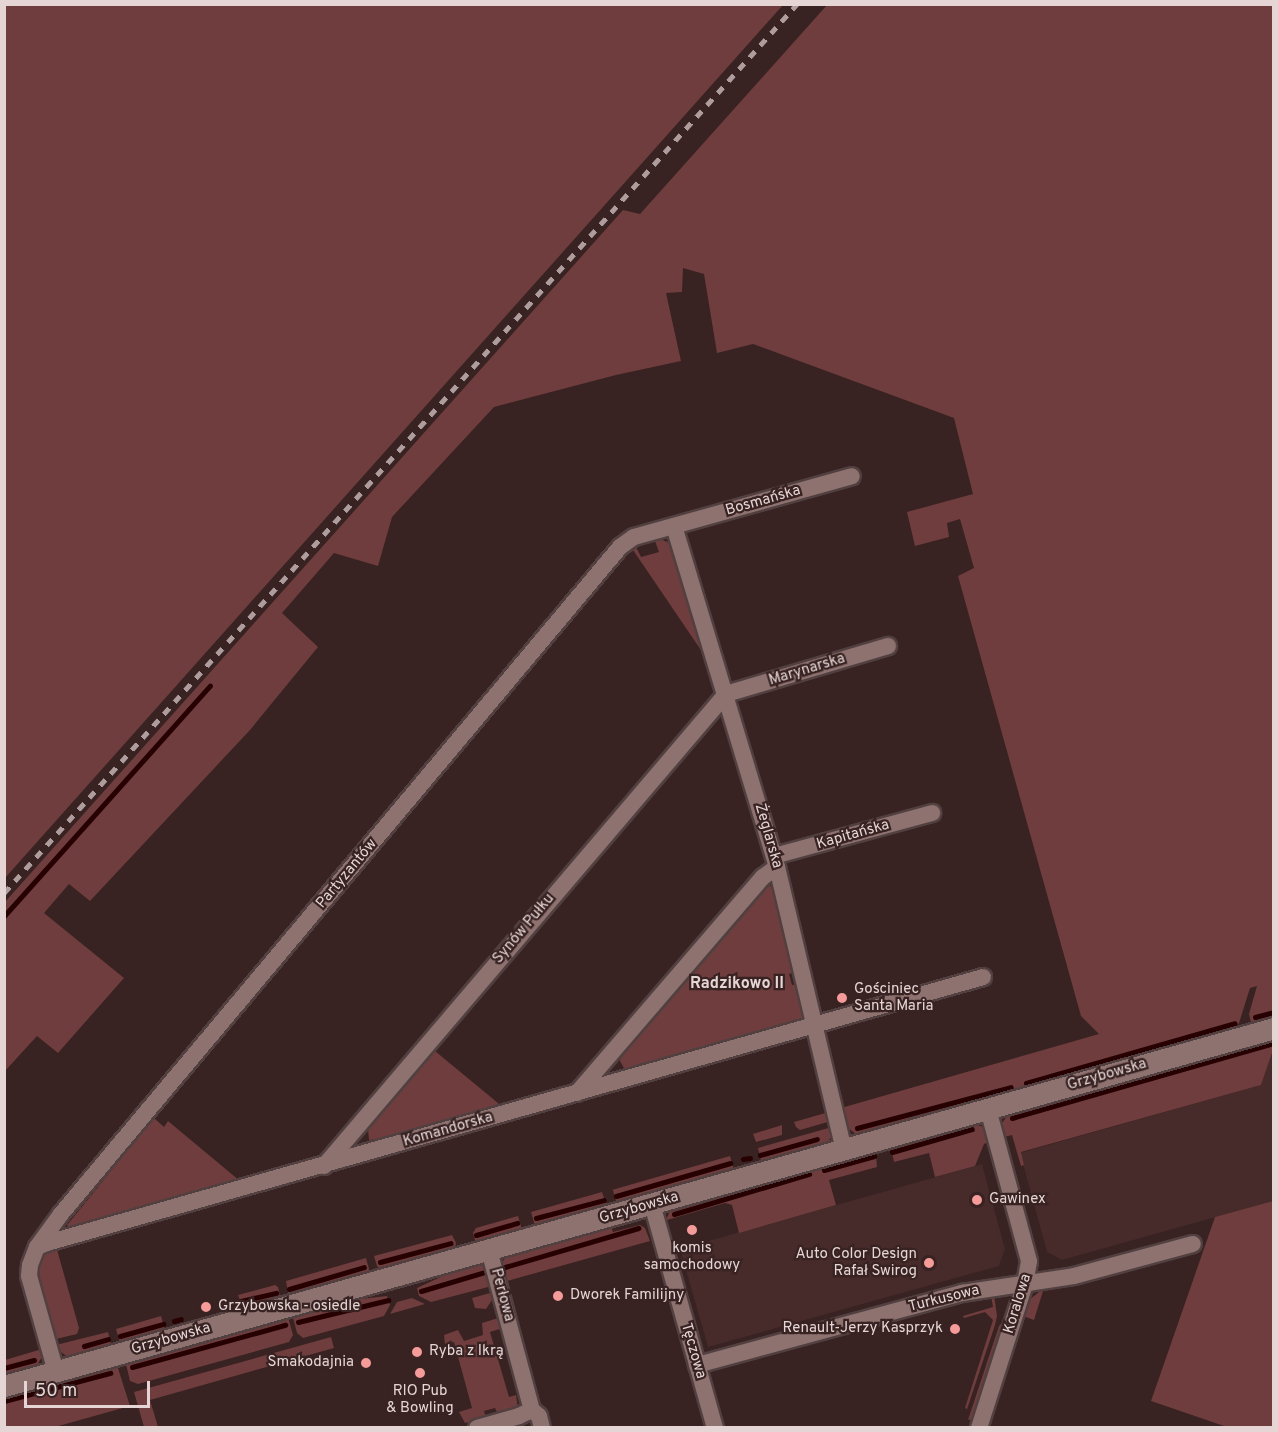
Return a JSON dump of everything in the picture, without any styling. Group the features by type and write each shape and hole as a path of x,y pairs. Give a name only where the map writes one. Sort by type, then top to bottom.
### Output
{"street":[{"name":"Bosmańska","path":"674,526 852,476"},
{"name":"Żeglarska","path":"674,526 775,862 844,1150"},
{"name":"Partyzantów","path":"38,1247 61,1214 620,547 634,537 674,526"},
{"name":"Marynarska","path":"726,694 888,646"},
{"name":"Synów Pułku","path":"324,1166 726,694"},
{"name":"Kapitańska","path":"775,862 932,813"},
{"path":"577,1093 775,862"},
{"name":"Komandorska","path":"38,1247 983,977"},
{"name":"Grzybowska","path":"4,1386 1274,1028"},
{"name":"Koralowa","path":"979,1428 1025,1284 1029,1262 988,1109"},
{"name":"Tęczowa","path":"652,1204 715,1428"},
{"name":"Turkusowa","path":"697,1365 962,1293 1074,1276 1193,1244"},
{"path":"38,1247 30,1265 29,1276 56,1372"},
{"name":"Perłowa","path":"489,1250 532,1410 539,1416 542,1428"},
{"path":"477,1428 532,1410"}],"shaded area":[{"path":"4,5 783,5 5,878 4,878"},
{"path":"827,5 1273,5 1273,1020 1257,1025 1251,1022 1249,1014 1257,986 1250,988 1239,1023 1233,1032 857,1135 847,1127 841,1108 1099,1034 1081,1016 958,576 974,568 960,519 947,523 949,537 915,546 907,512 973,494 954,418 753,344 717,353 704,274 683,268 682,292 666,293 681,361 616,375 494,407 392,517 378,566 334,553 282,613 318,647 250,730 90,901 69,884 44,913 124,978 58,1053 37,1036 5,1071 5,902 623,210 640,214"},
{"path":"658,538 672,544 709,662 631,547 636,547 641,557 659,552 655,541"},
{"path":"767,885 775,888 796,972 789,974 792,985 799,984 806,1015 804,1021 625,1070 620,1061 621,1052"},
{"path":"1273,1037 1273,1050 1261,1085 1021,1152 1024,1165 1021,1166 1012,1135 1004,1137 1002,1123 1010,1112"},
{"path":"1273,1050 1273,1201 1062,1260 1047,1252 1020,1153 1261,1085"},
{"path":"435,1051 504,1108 388,1140 384,1138 369,1140 368,1129"},
{"path":"829,1112 831,1121 800,1130 794,1122"},
{"path":"154,1118 164,1127 168,1121 240,1181 69,1227 67,1225"},
{"path":"973,1123 983,1127 989,1142 984,1144 975,1166 935,1177 929,1153 894,1162 891,1148 894,1144"},
{"path":"782,1125 782,1135 756,1142 753,1134"},
{"path":"832,1127 832,1136 825,1146 762,1165 758,1148"},
{"path":"870,1151 876,1154 877,1167 829,1180 836,1205 739,1233 732,1205 725,1203 667,1220 667,1231 665,1222 671,1209"},
{"path":"730,1156 735,1173 618,1207 613,1190"},
{"path":"982,1164 1005,1249 999,1266 708,1347 680,1249"},
{"path":"602,1192 608,1209 535,1226 531,1212"},
{"path":"1273,1201 1273,1427 1227,1427 1151,1401 1215,1217"},
{"path":"518,1216 523,1233 481,1245 475,1240 473,1233 476,1228"},
{"path":"610,1224 613,1232 640,1225 645,1228 650,1241 507,1281 502,1262 510,1253"},
{"path":"452,1235 456,1243 454,1253 383,1273 377,1266 374,1256"},
{"path":"56,1246 79,1328 77,1334 56,1339 37,1269 42,1256"},
{"path":"366,1258 369,1269 367,1277 289,1299 286,1281"},
{"path":"478,1262 487,1267 492,1286 431,1302 419,1296 417,1288 464,1266"},
{"path":"275,1285 278,1287 281,1301 242,1306 238,1295"},
{"path":"1044,1288 1034,1320 1023,1316 1029,1300"},
{"path":"494,1292 486,1309 475,1308 472,1298"},
{"path":"994,1295 997,1316 995,1325 967,1409 965,1408 993,1320 985,1312 964,1318 963,1316 993,1307 991,1296"},
{"path":"387,1296 390,1305 384,1316 303,1338 297,1333 292,1314 334,1302"},
{"path":"412,1298 425,1304 390,1314 397,1302"},
{"path":"161,1316 166,1333 120,1343 116,1329"},
{"path":"288,1317 293,1335 289,1342 138,1384 130,1381 125,1360"},
{"path":"499,1319 503,1328 490,1332 509,1397 516,1395 518,1408 498,1414 495,1408 484,1411 486,1418 465,1423 459,1412 472,1408 454,1342 445,1344 444,1335 458,1330 464,1341 483,1335 482,1323"},
{"path":"1006,1321 973,1419 968,1420 999,1326"},
{"path":"108,1332 112,1348 69,1358 57,1349 56,1345"},
{"path":"331,1337 334,1348 150,1400 158,1427 144,1427 134,1392"},
{"path":"42,1349 42,1357 35,1368 5,1378 5,1360"},
{"path":"116,1362 130,1406 55,1427 5,1428 5,1394"}],"waterway":[{"path":"4,916 210,686"},
{"path":"1255,1017 1274,1012"},
{"path":"1026,1083 1235,1023"},
{"path":"1012,1118 1274,1043"},
{"path":"857,1128 1011,1087"},
{"path":"892,1152 972,1129"},
{"path":"760,1155 817,1139"},
{"path":"824,1170 874,1156"},
{"path":"743,1159 750,1158"},
{"path":"616,1196 730,1163"},
{"path":"674,1214 809,1174"},
{"path":"536,1218 604,1200"},
{"path":"476,1235 517,1223"},
{"path":"505,1267 638,1228"},
{"path":"380,1262 451,1243"},
{"path":"289,1289 364,1267"},
{"path":"421,1291 485,1272"},
{"path":"241,1301 276,1293"},
{"path":"298,1322 388,1300"},
{"path":"174,1321 181,1319"},
{"path":"120,1336 163,1324"},
{"path":"132,1367 285,1325"},
{"path":"84,1346 108,1339"},
{"path":"4,1368 34,1360"},
{"path":"4,1401 110,1373"}],"railway":[{"path":"4,893 797,4"}],"place":[{"name":"Gościniec Santa Maria","path":"842,998"},
{"name":"Gawinex","path":"977,1200"},
{"name":"komis samochodowy","path":"692,1230"},
{"name":"Auto Color Design Rafał Swirog","path":"929,1263"},
{"name":"Dworek Familijny","path":"558,1296"},
{"name":"Grzybowska - osiedle","path":"206,1307"},
{"name":"Renault-Jerzy Kasprzyk","path":"955,1329"},
{"name":"Ryba z Ikrą","path":"417,1352"},
{"name":"Smakodajnia","path":"366,1363"},
{"name":"RIO Pub & Bowling","path":"420,1373"}],"district":[{"name":"Radzikowo II","path":"737,984"}]}
